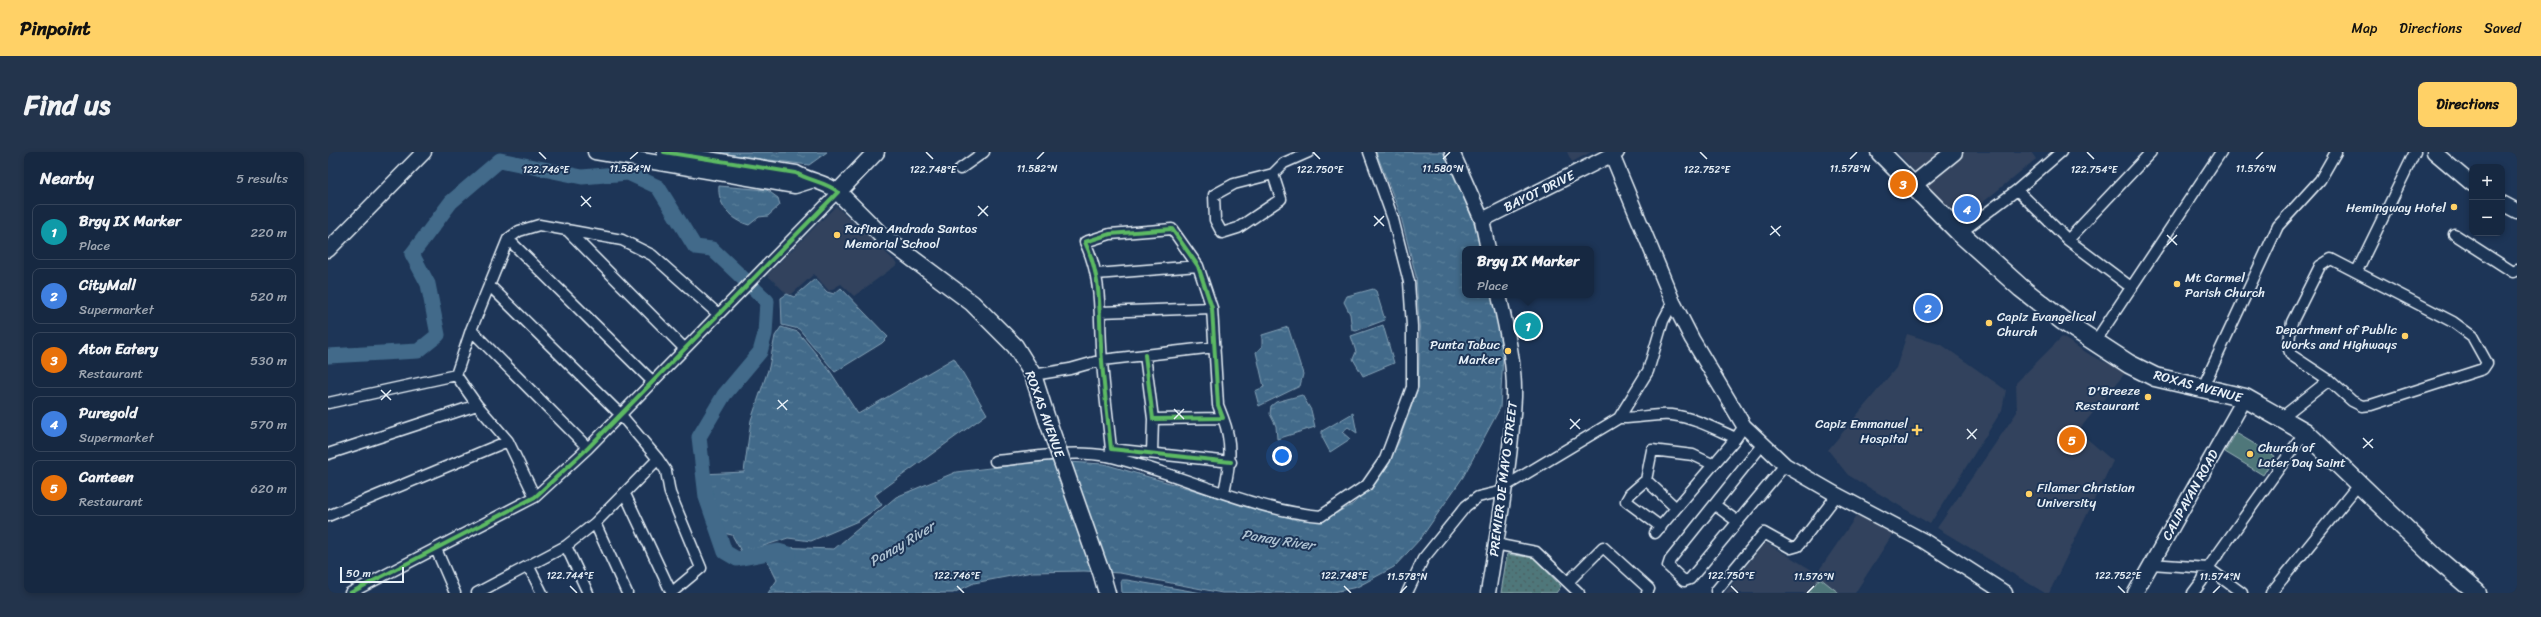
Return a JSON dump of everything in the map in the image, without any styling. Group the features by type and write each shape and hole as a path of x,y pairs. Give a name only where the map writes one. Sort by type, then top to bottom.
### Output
{"highway":[{"name":"ROXAS AVENUE","path":"1880,152 1960,233 2021,288 2063,321 2129,364 2155,377 2245,398 2305,432 2358,485 2477,593"}],"main road":[{"path":"838,192 876,152"},
{"path":"1912,186 1954,152"},
{"name":"ROXAS AVENUE","path":"838,192 881,235 972,303 994,323 1015,346 1033,375 1108,593"}],"street":[{"path":"328,250 424,152"},
{"path":"595,152 795,186 811,181"},
{"path":"350,593 535,497 588,448 684,348 753,281 838,192 826,184 811,181 796,173 664,152"},
{"path":"960,168 984,152"},
{"path":"1273,174 1281,199 1238,228 1222,233 1215,220 1214,196 1234,184 1273,174 1296,154 1309,152"},
{"path":"995,461 1077,454 1106,456 1271,507 1320,516 1367,485 1386,459 1412,387 1412,326 1407,275 1393,219 1369,152"},
{"path":"1452,152 1482,220 1487,246"},
{"path":"1960,233 2017,190 2061,152"},
{"path":"2068,240 2151,152"},
{"path":"2095,342 2221,152"},
{"path":"2202,389 2278,226 2320,180 2336,152"},
{"path":"2357,271 2415,152"},
{"path":"2434,152 2469,181"},
{"path":"1613,153 1673,302 1692,339 1744,426 1785,465 1837,495 1924,541 2005,593"},
{"name":"BAYOT DRIVE","path":"1482,220 1613,153"},
{"path":"2017,190 2068,240 2132,288"},
{"path":"2505,205 2517,211"},
{"path":"456,376 471,330 508,239 518,231 539,225 622,240 652,255 718,314"},
{"path":"566,229 684,348"},
{"path":"1224,492 1231,462 1229,434 1218,405 1212,308 1198,266 1172,229 1110,234 1085,242 1094,263 1096,274 1100,312 1102,360 1111,448 1231,462"},
{"path":"2454,234 2512,272 2517,270"},
{"path":"508,239 652,381"},
{"path":"2331,259 2357,271 2453,322 2472,336 2487,363 2484,369 2371,405 2362,406 2352,401 2329,380 2291,355 2288,347 2292,322 2320,266 2325,261 2331,259"},
{"path":"1096,274 1198,266"},
{"path":"489,286 620,414 658,459 666,471 670,493 701,568 671,593 625,494"},
{"name":"PREMIER DE MAYO STREET","path":"1488,593 1504,489 1514,396 1508,338 1500,298"},
{"path":"1408,593 1423,559 1466,506 1478,497 1504,489 1619,418 1648,371 1663,322 1673,302"},
{"path":"1100,312 1212,308"},
{"path":"471,330 588,448"},
{"path":"1033,375 1070,369 1102,360 1215,347"},
{"path":"1145,355 1153,419 1152,453"},
{"path":"328,403 456,376"},
{"path":"456,376 477,405 508,442 535,497"},
{"path":"2281,418 2329,380"},
{"name":"CALIPAYAN ROAD","path":"2135,593 2245,398"},
{"path":"328,454 477,405"},
{"path":"1619,418 1635,419 1670,415 1689,418 1736,438"},
{"path":"1153,419 1223,418"},
{"path":"1712,464 1694,455 1652,450 1646,480 1630,494 1626,501 1658,530 1712,464 1736,438 1744,426"},
{"path":"2193,593 2202,581 2208,568 2305,432"},
{"path":"328,516 508,442"},
{"path":"1762,444 1670,560 1668,566 1684,581 1690,579 1785,465"},
{"path":"477,593 496,589 529,567 566,546 595,523 658,459"},
{"path":"1646,480 1676,508"},
{"path":"2271,593 2358,485"},
{"path":"1716,591 1764,533 1791,548 1798,546 1837,495"},
{"path":"1715,505 1738,522"},
{"path":"595,523 627,593"},
{"path":"1495,544 1536,552 1578,593"},
{"path":"566,546 588,593"},
{"path":"1568,582 1603,547 1649,589 1647,593"},
{"path":"436,549 455,593"},
{"path":"2151,564 2208,568 2242,593"},
{"path":"529,567 542,593"}],"shaded area":[{"path":"1567,152 1591,152 1572,162"},
{"path":"1897,152 1942,152 1917,174"},
{"path":"1960,152 2031,152 2036,159 1960,221 1923,184"},
{"name":"Rufina Andrada Santos Memorial School","path":"836,206 898,264 854,296 841,284 829,291 814,274 792,294 787,294 767,275"},
{"name":"Capiz Emmanuel Hospital","path":"1907,334 1942,345 2006,390 2002,410 1930,524 1848,475 1828,450 1896,368"},
{"name":"Filamer Christian University","path":"2062,337 2092,356 2126,372 2078,431 2113,461 2049,593 2045,593 1937,528 2017,412 2016,383"},
{"path":"1859,512 1894,532 1855,593 1725,593 1765,542 1817,573"}],"green space":[{"name":"Church of Later Day Saint","path":"2236,433 2275,456 2263,475 2225,452"},
{"path":"1507,554 1534,558 1561,586 1556,593 1501,593"},
{"path":"1820,578 1839,593 1808,593"}],"water":[{"path":"707,152 827,152 809,165"},
{"name":"Panay River","path":"1376,152 1446,152 1483,246 1462,246 1462,298 1495,298 1504,338 1500,408 1463,477 1421,538 1394,567 1357,587 1329,593 1222,593 1120,573 1084,571 1032,572 974,583 953,593 768,593 777,580 766,558 774,547 834,549 896,497 956,472 1049,461 1104,464 1297,520 1325,519 1353,504 1377,478 1398,444 1418,388 1420,335 1416,276 1400,213"},
{"path":"719,186 767,190 778,198 780,205 768,216 759,217 749,225 742,223 726,210 720,199"},
{"path":"815,279 827,292 834,294 841,288 888,337 882,343 835,372 799,329 782,325 781,298 787,294 794,297"},
{"path":"1373,289 1376,291 1385,320 1356,331 1352,330 1350,314 1344,302 1347,296"},
{"path":"1383,325 1394,363 1363,376 1353,359 1356,352 1351,336"},
{"path":"781,327 798,332 830,371 858,414 954,358 987,414 875,495 882,505 858,521 811,541 788,538 742,553 732,535 723,533 717,528 702,474 744,472 751,420 769,367 775,336"},
{"path":"1288,327 1303,374 1300,386 1259,406 1255,391 1264,387 1256,352 1262,347 1262,335"},
{"path":"1302,395 1311,410 1315,427 1277,439 1276,426 1270,414 1271,406 1276,402"},
{"path":"1353,413 1357,433 1348,427 1342,432 1350,439 1330,452 1322,437 1322,431"},
{"path":"1121,580 1127,580 1202,593 1122,593"}],"waterway":[{"path":"328,356 418,351 438,335 428,284 412,254 451,202 500,160 582,177 628,173 658,187 695,247 712,249 767,301 765,334 760,352 724,395 699,437 706,497 725,552 737,559 778,551 789,554"}],"cycle path":[{"path":"350,593 535,497 588,448 838,192 828,186 796,173 664,152"},
{"path":"1145,355 1153,419 1223,418 1218,405 1212,308 1198,266 1172,229 1110,234 1085,242 1091,257 1098,286 1103,372 1111,449 1231,462"}],"place":[{"name":"Aton Eatery","path":"1903,184"},
{"name":"Hemingway Hotel","path":"2454,207"},
{"name":"Puregold","path":"1967,209"},
{"name":"Rufina Andrada Santos Memorial School","path":"837,235"},
{"name":"Mt Carmel Parish Church","path":"2177,284"},
{"name":"CityMall","path":"1928,308"},
{"name":"Capiz Evangelical Church","path":"1989,323"},
{"name":"Brgy IX Marker","path":"1528,326"},
{"name":"Department of Public Works and Highways","path":"2405,336"},
{"name":"Punta Tabuc Marker","path":"1508,351"},
{"name":"D'Breeze Restaurant","path":"2148,397"},
{"name":"Capiz Emmanuel Hospital","path":"1917,430"},
{"name":"Canteen","path":"2072,440"},
{"name":"Church of Later Day Saint","path":"2250,454"},
{"name":"Filamer Christian University","path":"2029,494"}]}
